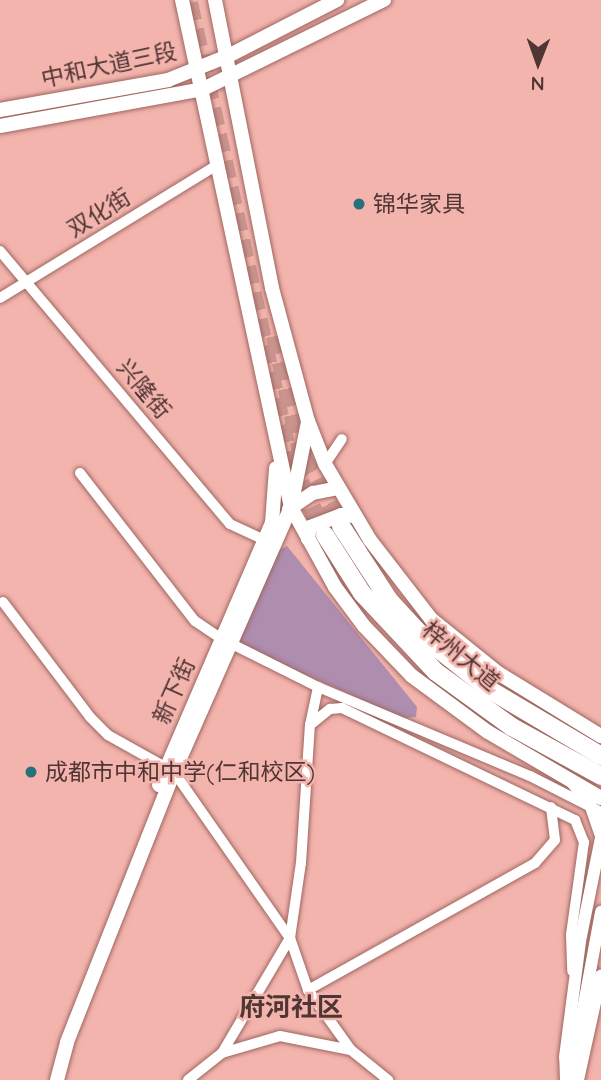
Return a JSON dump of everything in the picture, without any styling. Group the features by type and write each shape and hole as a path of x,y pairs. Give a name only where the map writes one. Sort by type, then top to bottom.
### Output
{"highway":[{"name":"梓州大道","path":"332,529 389,600 424,637 490,690 601,756"},
{"name":"梓州大道","path":"332,529 362,593 436,672 512,727 601,776"}],"main road":[{"path":"182,0 291,507"},
{"path":"215,0 233,77 272,288 308,421 338,488 332,529 364,626 412,676 488,732 571,781 598,806"},
{"name":"中和大道三段","path":"0,110 168,79 228,56 337,0"},
{"name":"中和大道三段","path":"0,126 203,89 233,77 384,0"},
{"name":"新下街","path":"49,1080 60,1039 170,769 291,507 308,421"},
{"name":"新下街","path":"227,642 272,523 276,435"},
{"path":"272,523 313,494 338,488"},
{"path":"291,507 332,529 403,587 464,649 594,729 601,736"},
{"name":"新下街","path":"57,1080 67,1042 170,769"}],"street":[{"name":"双化街","path":"0,298 219,164"},
{"name":"兴隆街","path":"0,251 230,524 265,540"},
{"path":"325,464 342,439"},
{"path":"80,474 195,621 227,642 318,687 598,806 600,853 573,991"},
{"path":"4,601 90,717 108,735 170,769 290,938 308,990 351,1050 388,1080"},
{"path":"188,1080 222,1053 290,938 301,863 310,725 318,687"},
{"path":"310,725 330,709 342,708 575,820 584,842 570,935 573,991 568,1080"},
{"path":"308,990 535,863 555,840 551,807"},
{"path":"568,1080 601,912"},
{"path":"578,1080 601,975"},
{"path":"222,1053 280,1036 351,1050"}],"shaded area":[{"path":"287,546 417,707 416,717 404,718 238,645 276,552"}],"tunnel":[{"path":"189,3 289,458 325,535"},
{"path":"275,336 302,457 341,526"}],"place":[{"name":"锦华家具","path":"359,204"},
{"name":"成都市中和中学(仁和校区)","path":"31,772"}],"district":[{"name":"府河社区","path":"291,1007"}]}
